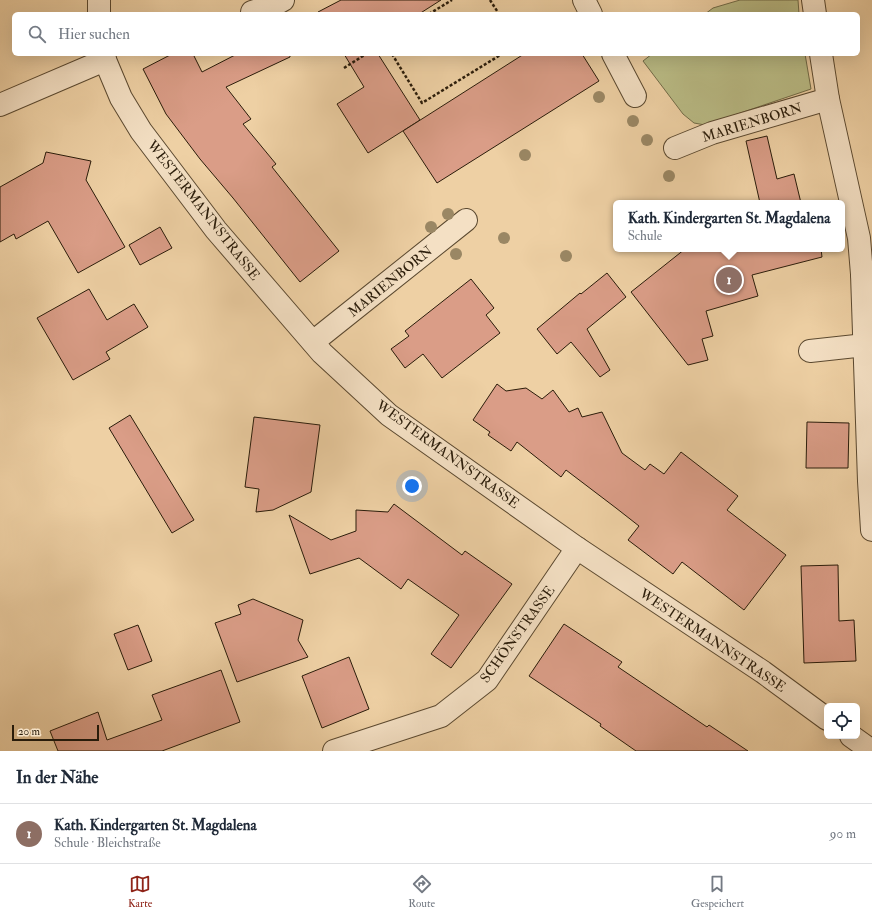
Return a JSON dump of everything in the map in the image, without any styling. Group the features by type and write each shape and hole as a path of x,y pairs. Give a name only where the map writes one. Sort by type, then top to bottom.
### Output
{"street":[{"path":"98,12 99,0"},
{"path":"252,12 276,4 283,0"},
{"path":"584,0 590,12"},
{"path":"813,0 815,12"},
{"path":"614,56 635,96"},
{"path":"821,56 828,99 859,238 862,274 872,530"},
{"path":"0,105 104,57"},
{"name":"WESTERMANNSTRASSE","path":"104,57 121,98 146,137 216,230 322,353 389,415 578,548 763,672 824,717"},
{"name":"MARIENBORN","path":"675,148 712,133 828,99"},
{"name":"MARIENBORN","path":"313,342 466,220"},
{"path":"810,351 865,345"},
{"name":"SCHÖNSTRASSE","path":"334,751 442,716 487,680 578,548"},
{"path":"855,739 872,751"}],"path":[{"path":"432,12 452,0"},
{"path":"490,0 498,12"},
{"path":"344,68 363,56"},
{"path":"393,56 422,103 499,56"}],"green space":[{"path":"740,0 798,0 799,12 708,12 713,8"},
{"path":"649,56 805,56 811,89 705,125 694,123 683,114 643,61"}],"building":[{"path":"341,0 441,0 422,12 318,12"},
{"path":"168,56 194,56 202,72 233,56 290,56 226,87 251,119 243,124 276,164 272,167 339,251 300,282 200,159 166,114 143,69"},
{"path":"345,56 379,56 420,120 368,153 337,104 364,87"},
{"path":"521,56 583,56 599,81 437,183 403,131"},
{"path":"767,136 777,179 794,174 800,200 759,200 746,141"},
{"path":"46,152 91,161 86,180 125,247 78,273 48,221 16,239 14,234 0,242 0,187 43,163"},
{"path":"160,227 172,248 140,265 129,245"},
{"path":"681,252 821,252 822,257 752,275 758,296 706,311 713,336 702,339 708,360 688,365 631,292"},
{"path":"607,273 626,297 587,329 610,370 600,377 571,342 557,354 537,329 580,293 581,294"},
{"path":"471,279 494,308 486,315 500,333 442,378 423,354 405,368 391,349 409,336 405,331"},
{"path":"89,289 107,320 134,304 148,327 106,352 110,359 73,380 37,318"},
{"path":"497,384 506,391 526,388 542,399 553,390 569,412 578,408 582,417 602,412 622,453 645,470 650,464 664,474 681,452 738,496 727,510 786,555 744,610 682,562 673,574 628,540 639,526 616,508 566,470 561,477 517,442 511,451 488,435 490,432 473,420"},
{"path":"130,415 194,520 172,533 109,428"},
{"path":"254,417 320,425 311,492 273,510 256,512 259,489 245,487"},
{"path":"807,422 849,423 848,468 806,468"},
{"path":"394,504 462,555 465,551 512,584 451,668 431,654 459,615 408,579 401,589 359,558 310,574 289,515 331,540 356,531 356,510 388,512"},
{"path":"838,565 839,621 854,620 856,661 804,663 801,566"},
{"path":"253,599 303,620 298,640 308,657 237,682 215,623 241,614 238,605"},
{"path":"564,624 622,662 618,667 707,727 709,725 748,751 636,751 600,726 601,724 529,676"},
{"path":"138,625 152,661 128,670 114,634"},
{"path":"349,657 369,709 322,728 302,676"},
{"path":"221,670 240,722 162,751 58,751 50,731 98,712 107,740 162,720 152,695"}],"place":[{"name":"Kath. Kindergarten St. Magdalena","path":"729,280"}]}
